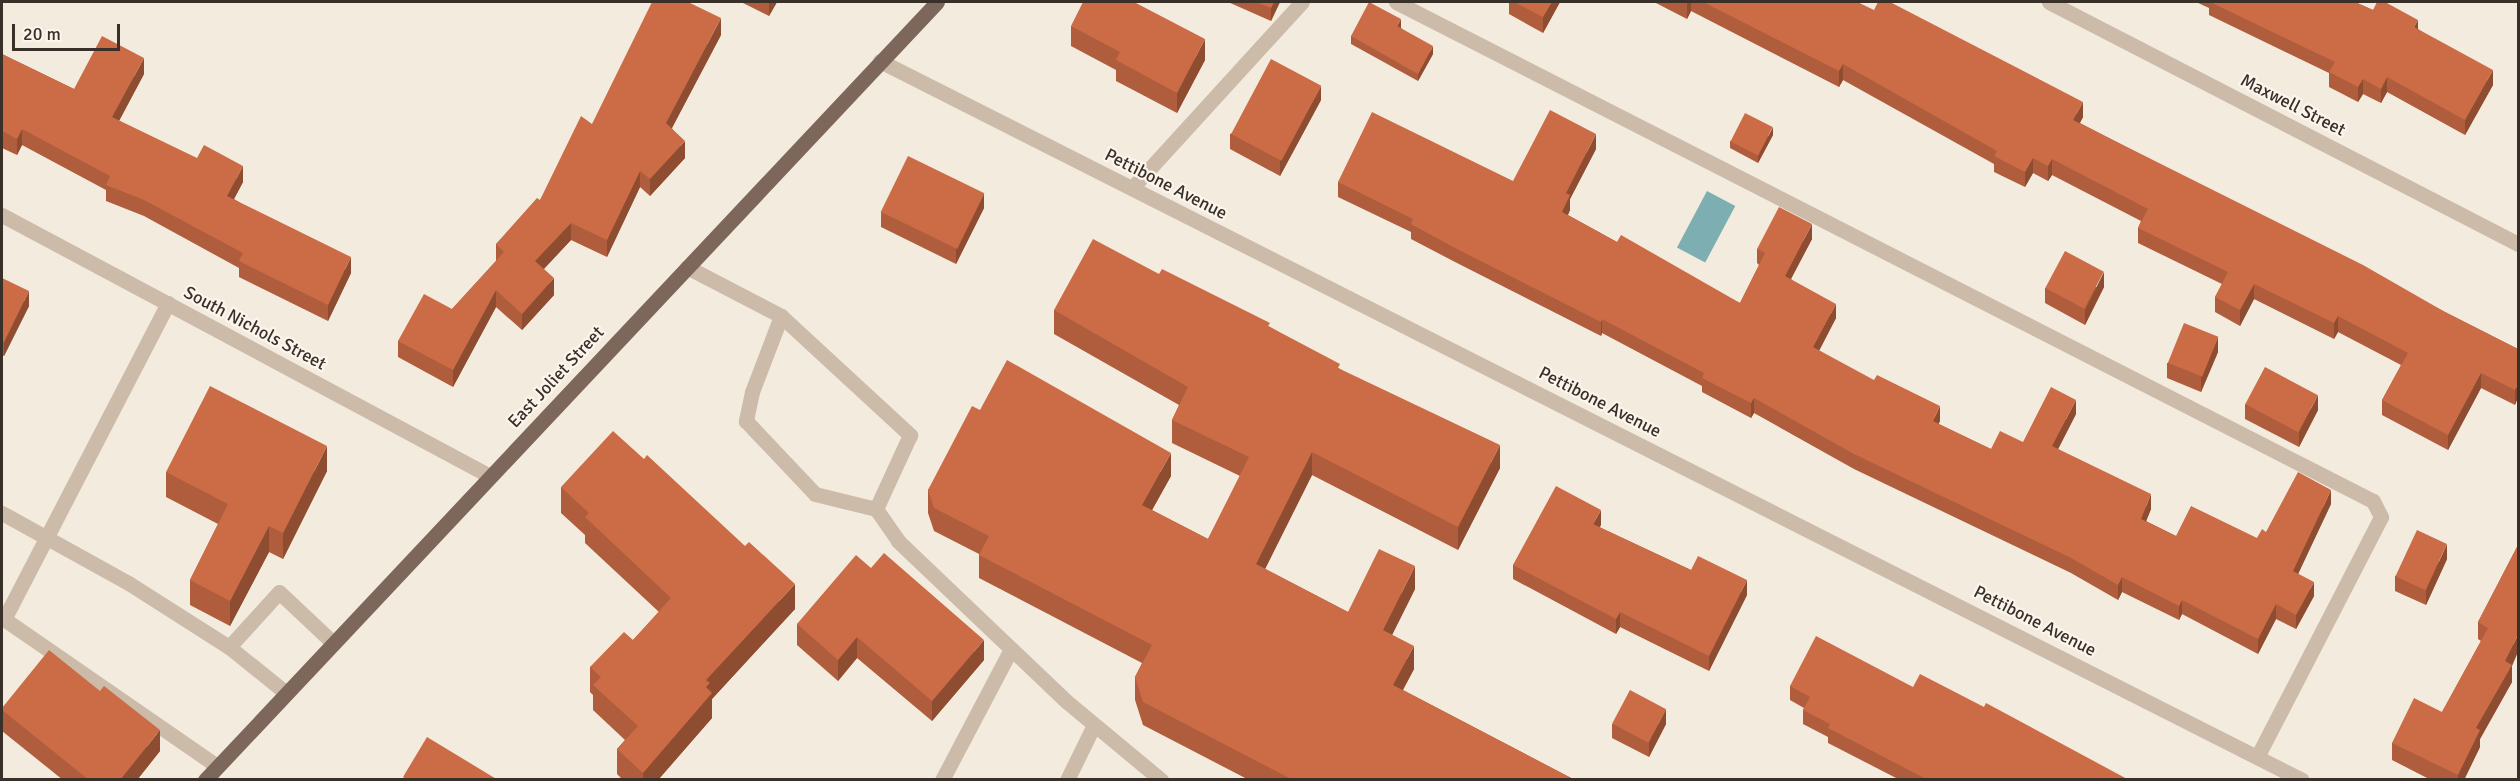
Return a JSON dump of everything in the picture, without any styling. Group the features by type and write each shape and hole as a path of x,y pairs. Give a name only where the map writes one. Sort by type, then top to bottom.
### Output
{"main road":[{"name":"East Joliet Street","path":"205,780 332,642 937,2"}],"street":[{"path":"1132,188 1302,2"},
{"path":"1396,2 2373,501 2381,517 2258,755"},
{"name":"Maxwell Street","path":"2049,2 2518,244"},
{"name":"Pettibone Avenue","path":"880,61 2258,755 2302,780"},
{"name":"South Nichols Street","path":"2,215 490,476"},
{"path":"687,267 781,316 910,435 876,509"},
{"path":"168,303 48,539 4,620 217,766"},
{"path":"781,316 752,392 746,421 815,494 876,509 898,541 1011,650 1094,725 1161,780"},
{"path":"2,513 229,646 285,692"},
{"path":"229,646 279,592 332,642"},
{"path":"942,780 1011,650"},
{"path":"1067,780 1094,725"}],"water":[{"path":"1707,191 1735,206 1705,263 1677,248"}],"building":[{"path":"652,2 688,2 721,18 666,123 685,141 650,179 640,171 607,240 571,223 535,261 554,278 522,314 496,290 453,370 398,341 424,294 452,309 504,252 496,244 537,198 540,200 581,116 592,124"},
{"path":"1083,2 1134,2 1205,39 1177,93 1116,60 1120,52 1071,26"},
{"path":"1256,2 1274,2 1271,8"},
{"path":"1369,2 1401,19 1397,26 1433,46 1418,74 1351,36"},
{"path":"1514,2 1552,2 1543,17"},
{"path":"1703,2 1857,2 1874,10 1878,2 1890,2 2083,102 2073,120 2363,265 2445,312 2518,349 2518,383 2515,390 2481,373 2448,435 2382,400 2408,353 2338,316 2334,323 2254,284 2240,310 2215,297 2228,272 2138,228 2148,209 2052,159 2048,166 2033,158 2025,172 1994,156 1997,151 1843,64 1839,71"},
{"path":"2210,2 2355,2 2373,10 2377,2 2385,2 2418,20 2414,27 2493,70 2465,120 2387,77 2381,89 2363,79 2358,87 2329,72 2335,62"},
{"path":"102,36 144,58 112,117 197,158 204,145 243,166 227,196 351,257 328,305 239,261 243,253 144,200 106,185 110,176 22,129 17,139 2,131 2,54 74,89"},
{"path":"1271,59 1321,86 1281,161 1231,134"},
{"path":"1550,110 1596,134 1566,193 1570,195 1562,212 1617,242 1621,235 1740,303 1765,253 1757,249 1779,207 1812,224 1785,276 1836,304 1813,347 1874,380 1877,375 1940,406 1933,421 1991,449 2000,431 2023,442 2051,387 2076,400 2052,446 2151,494 2141,519 2176,536 2191,506 2257,538 2262,529 2266,532 2298,472 2331,490 2293,571 2314,582 2296,615 2276,604 2258,639 2182,600 2179,606 2122,577 2118,585 2071,558 1854,454 1754,398 1751,403 1702,378 1704,373 1602,319 1601,322 1455,248 1411,224 1413,219 1338,182 1372,112 1513,181"},
{"path":"1745,113 1773,127 1758,156 1730,142"},
{"path":"908,156 984,193 957,249 881,212"},
{"path":"1093,239 1159,274 1162,269 1270,323 1268,326 1340,364 1338,368 1500,445 1458,527 1312,452 1256,564 1348,612 1379,549 1415,566 1383,630 1414,646 1393,685 1575,780 1293,780 1143,702 1135,677 1152,645 979,555 989,536 934,508 928,490 972,406 980,410 1007,360 1171,453 1142,505 1208,539 1249,457 1172,420 1188,387 1054,310"},
{"path":"2065,251 2104,272 2084,309 2045,288"},
{"path":"2,278 29,291 4,342 2,340"},
{"path":"2184,323 2218,337 2202,377 2168,363"},
{"path":"2265,367 2318,395 2298,432 2245,404"},
{"path":"210,386 327,446 283,533 269,526 230,601 190,580 228,504 166,472"},
{"path":"613,431 644,459 647,455 745,546 749,542 795,584 706,680 710,683 706,687 712,693 643,773 617,749 638,726 593,685 601,677 590,667 624,632 633,640 671,598 585,517 589,513 561,487"},
{"path":"1556,486 1601,510 1593,524 1691,570 1698,556 1747,580 1709,656 1620,612 1616,619 1513,565"},
{"path":"2417,530 2447,544 2425,590 2395,576"},
{"path":"2518,545 2518,635 2505,661 2512,665 2476,728 2480,730 2458,775 2392,743 2414,698 2442,712 2488,628 2478,622"},
{"path":"884,553 984,640 932,701 857,637 838,660 797,624 856,555 871,568"},
{"path":"1816,636 1913,687 1920,674 1984,707 1986,703 2129,780 1928,780 1828,728 1830,724 1803,710 1810,697 1790,686"},
{"path":"49,650 100,691 104,686 160,730 120,780 89,780 2,710"},
{"path":"1630,690 1666,709 1648,743 1612,724"},
{"path":"427,737 498,780 407,780 403,777"}]}
